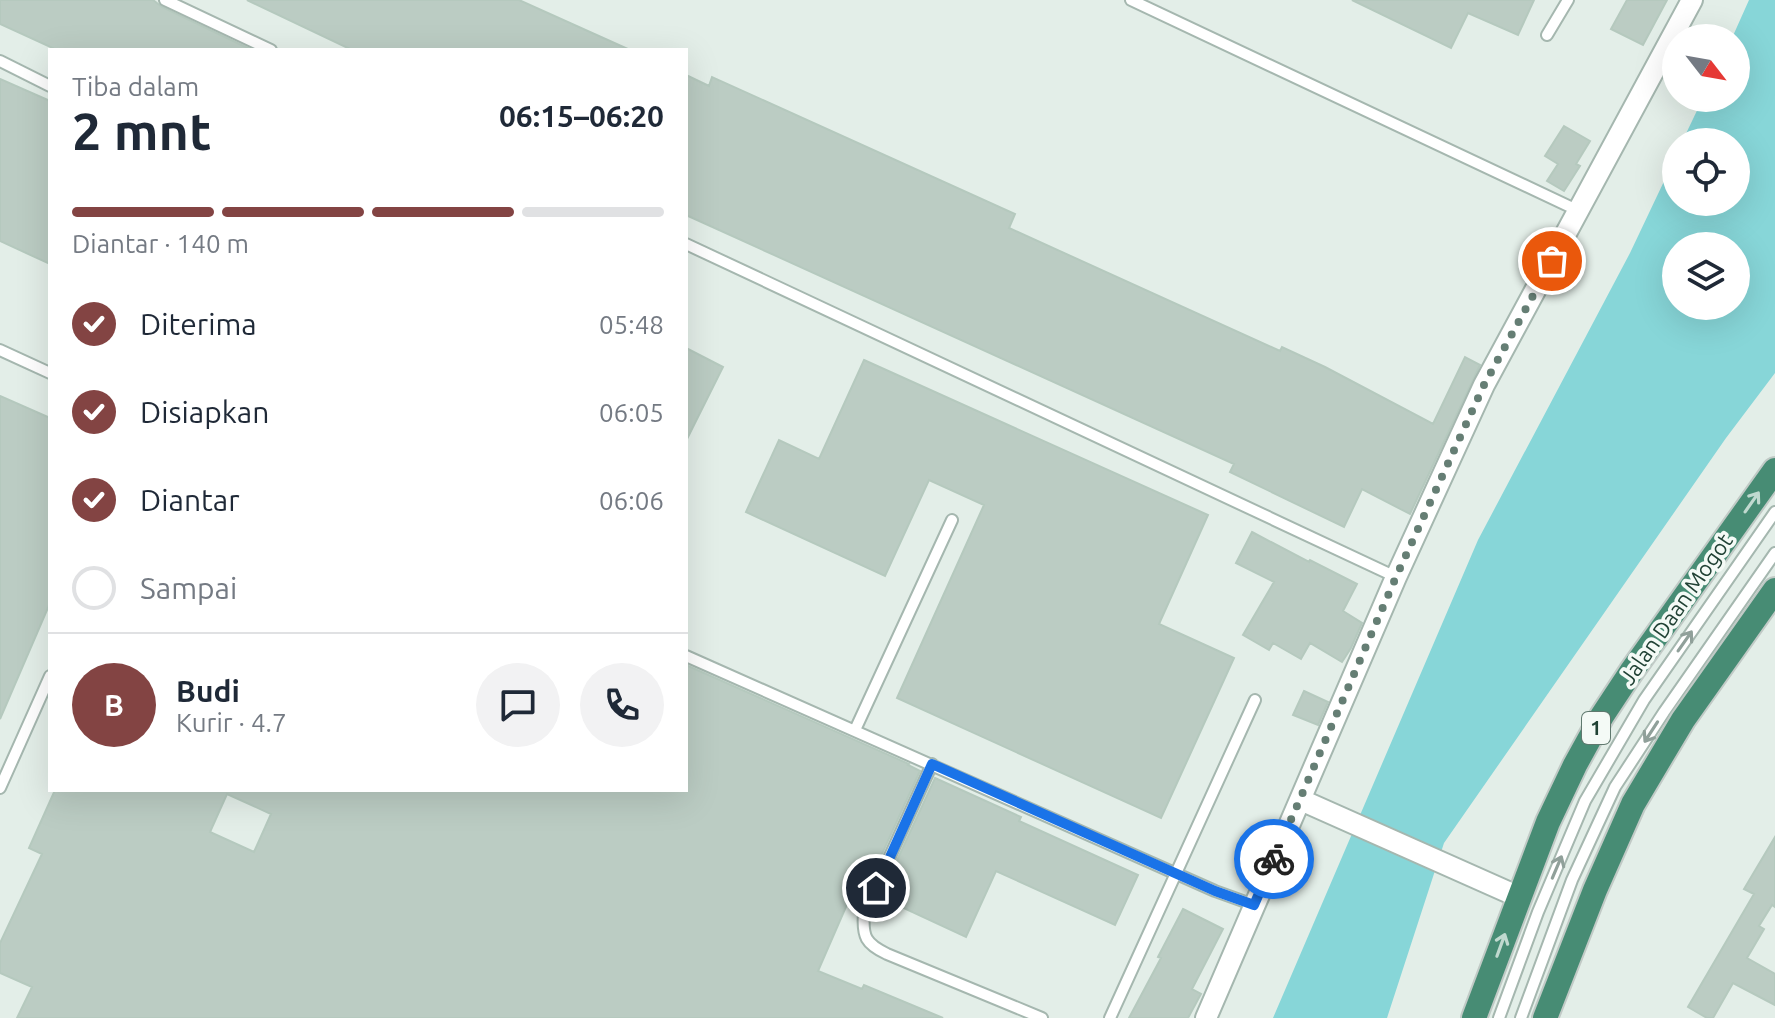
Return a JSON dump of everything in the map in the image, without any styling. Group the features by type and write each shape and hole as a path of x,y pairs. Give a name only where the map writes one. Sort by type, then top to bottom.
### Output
{"highway":[{"name":"Jalan Daan Mogot","path":"1474,1018 1511,893 1575,765 1631,672 1775,470"},
{"path":"1545,1018 1595,890 1633,804 1683,720 1775,590"}],"street":[{"path":"1206,1018 1254,905 1306,803 1396,577 1484,385 1692,0"},
{"path":"1306,803 1511,893"}],"lane":[{"path":"165,0 267,48"},
{"path":"1131,0 1579,211"},
{"path":"1547,35 1568,0"},
{"path":"0,61 48,85"},
{"path":"688,245 1396,577"},
{"path":"0,350 48,372"},
{"path":"1499,1018 1538,912 1585,801 1644,700 1775,512"},
{"path":"855,730 952,520"},
{"path":"1521,1018 1572,880 1615,787 1775,553"},
{"path":"688,657 1176,874 1254,905"},
{"path":"0,788 48,680"},
{"path":"1110,1018 1255,700"},
{"path":"932,764 864,913 863,928 867,940 887,954 1042,1018"}],"water":[{"path":"1749,0 1775,0 1775,373 1726,438 1444,843 1387,1018 1273,1018 1478,540 1630,253 1662,186 1662,216 1750,216 1750,128 1689,128 1696,112 1750,112 1750,24 1738,24"}],"building":[{"path":"0,0 153,0 248,48 53,48 0,24"},
{"path":"247,0 519,0 626,48 348,48"},
{"path":"1352,0 1534,0 1518,35 1468,13 1451,48"},
{"path":"1627,0 1667,0 1643,45 1611,29"},
{"path":"688,76 709,86 712,77 1015,214 1009,228 1280,351 1282,347 1433,424 1465,357 1480,365 1410,514 1362,489 1344,527 1230,472 1234,464 688,216"},
{"path":"0,79 48,100 48,263 0,241"},
{"path":"1564,126 1590,141 1576,164 1580,166 1564,191 1547,181 1558,164 1545,156"},
{"path":"688,349 723,367 688,437"},
{"path":"864,360 1208,515 1159,624 1234,658 1161,818 897,698 984,505 929,480 885,576 746,512 779,440 819,459"},
{"path":"0,396 48,417 48,608 0,719"},
{"path":"1252,532 1357,584 1343,611 1362,623 1342,662 1310,643 1301,659 1273,643 1269,650 1243,635 1274,582 1236,563"},
{"path":"688,666 920,771 865,891 855,886 818,971 862,989 864,985 943,1018 17,1018 32,987 0,973 0,943 42,854 29,848 54,792 688,792","holes":["227,794 271,814 254,852 210,832"]},
{"path":"1304,691 1328,702 1318,725 1293,715"},
{"path":"935,778 1021,817 1019,821 1138,875 1115,925 996,871 966,937 880,897"},
{"path":"1775,837 1775,907 1772,905 1759,926 1764,929 1747,958 1775,974 1775,1005 1733,983 1713,1018 1707,1018 1688,1007 1754,894 1744,889"},
{"path":"1183,909 1223,929 1192,989 1201,994 1188,1018 1129,1018 1161,958 1158,957"}],"way so far":[{"path":"1274,859 1396,577 1484,385 1552,261"}],"route":[{"path":"876,888 932,764 1215,891 1254,905 1274,859"}]}
